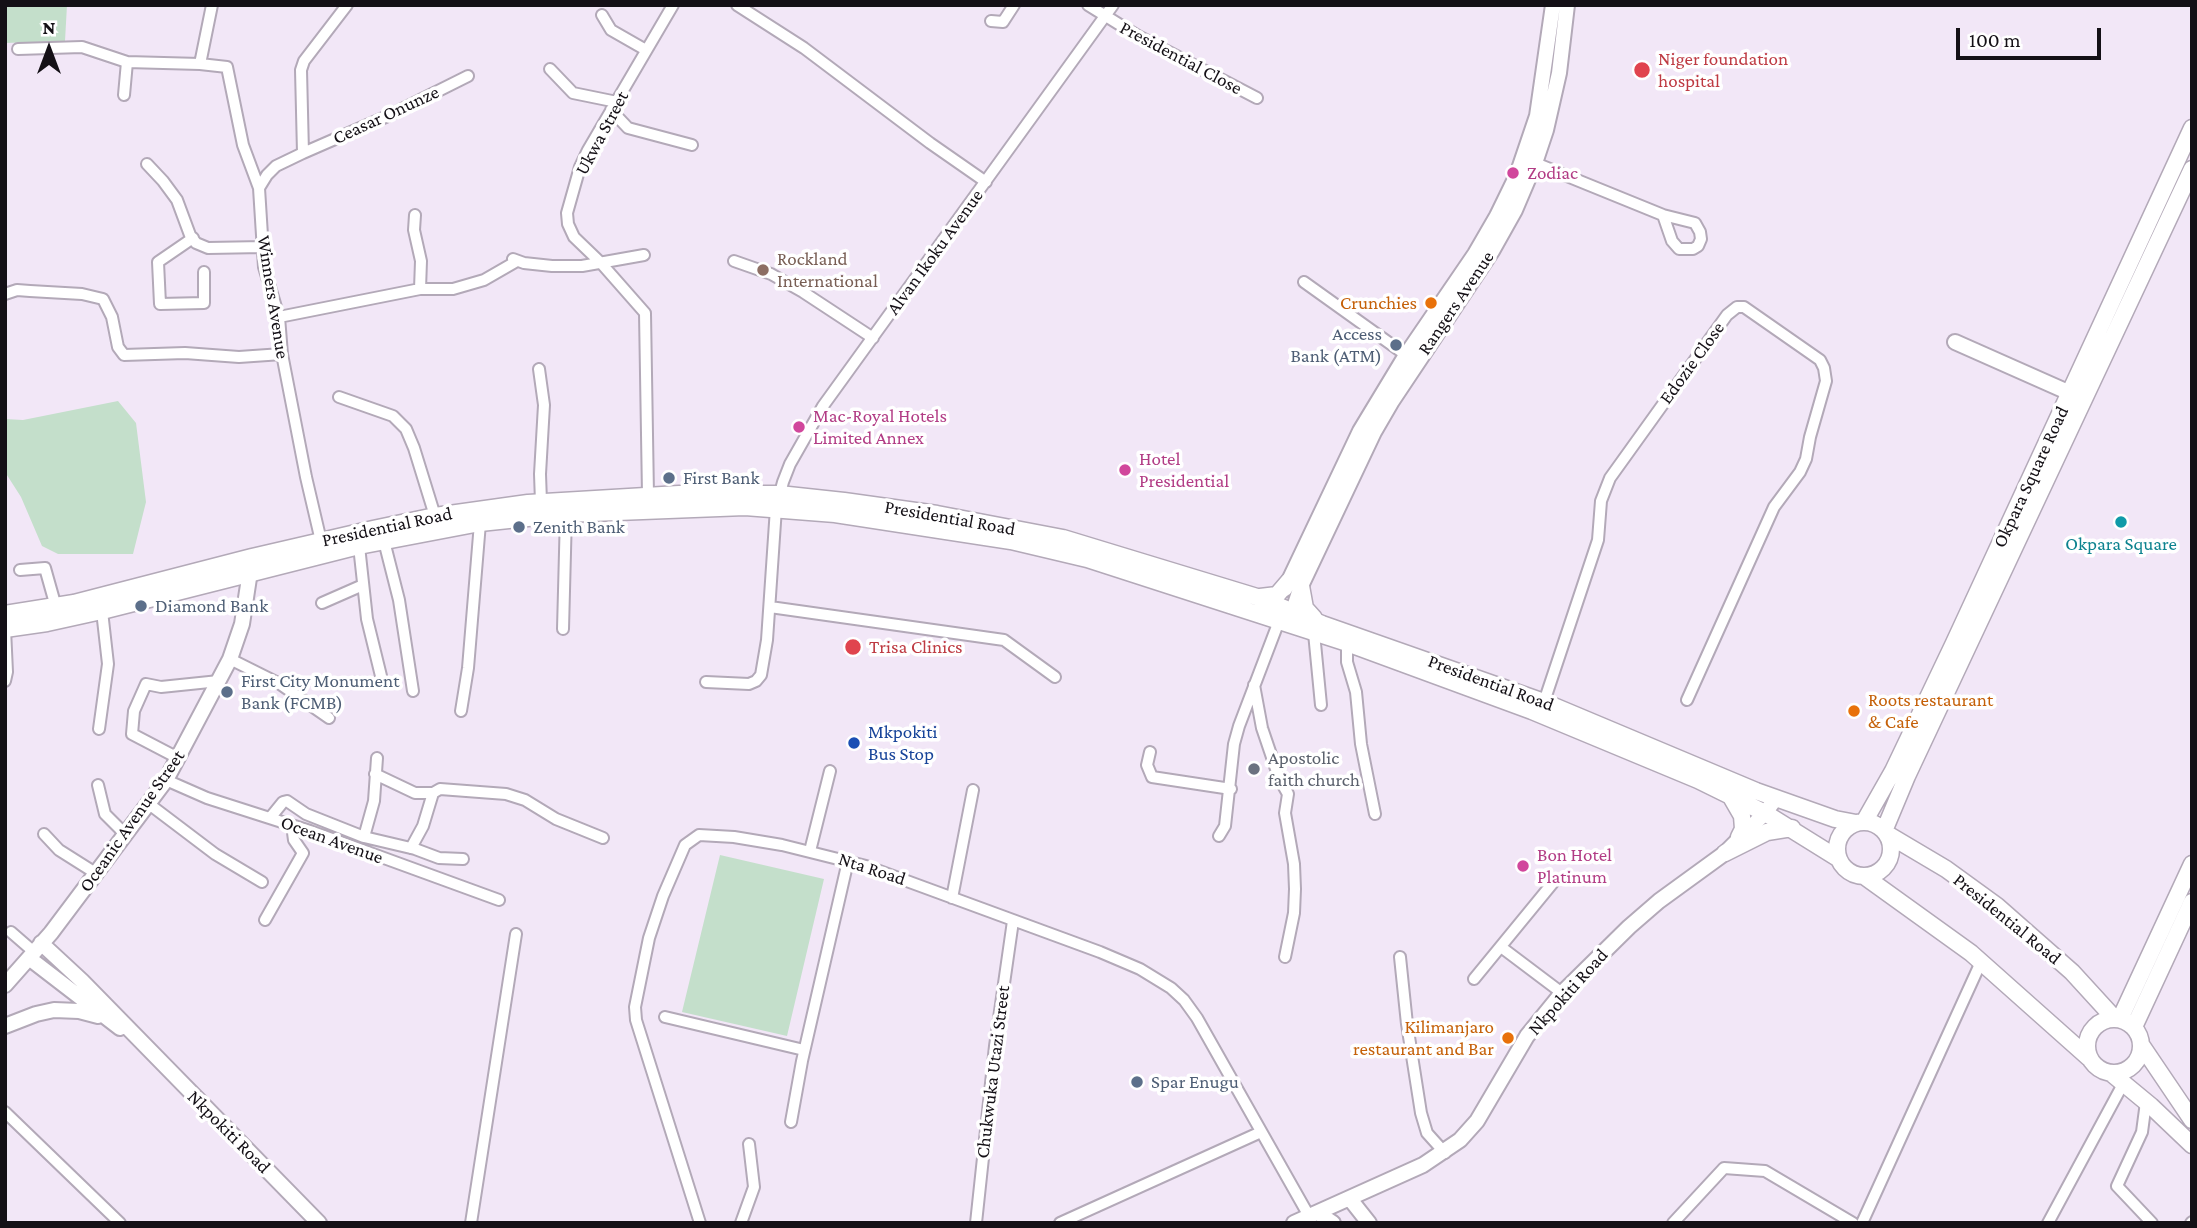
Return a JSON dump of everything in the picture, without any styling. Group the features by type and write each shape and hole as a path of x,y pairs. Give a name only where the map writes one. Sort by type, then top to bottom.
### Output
{"main road":[{"name":"Rangers Avenue","path":"1295,583 1360,431 1406,355 1475,254 1517,175 1539,108 1553,5"},
{"name":"Rangers Avenue","path":"1295,583 1392,401 1492,251 1515,210 1546,130 1559,73 1567,5"},
{"name":"Okpara Square Road","path":"1886,833 1907,776 2078,394 2192,128"},
{"name":"Okpara Square Road","path":"1860,823 1893,771 2192,169"},
{"path":"1955,342 2078,394"},
{"name":"Presidential Road","path":"5,629 102,611 359,546 379,535 435,516 480,523 566,514 629,503 649,495 916,511 1063,538 1257,597 1282,616"},
{"name":"Presidential Road","path":"5,614 56,607 252,556 321,541 379,535 541,502 778,501 1011,541 1087,559 1318,628 1443,672 1630,751 1765,813 1839,859"},
{"name":"Oceanic Avenue Street","path":"5,985 97,874 166,780 230,659 242,624 252,556"},
{"path":"1257,597 1277,595 1295,583"},
{"path":"1282,616 1295,583"},
{"path":"1295,583 1307,612 1318,628"},
{"name":"Presidential Road","path":"1318,628 1347,643 1544,702 1776,798 1835,819 1860,823"},
{"path":"1731,797 1742,816 1743,828 1739,837"},
{"name":"Nkpokiti Road","path":"1294,1223 1423,1166 1444,1153 1477,1121 1527,1036 1562,993 1659,901 1725,853 1765,813 1776,798"},
{"path":"1864,876 1878,872 1888,862 1891,848 1886,833 1875,824 1860,823 1848,827 1838,841 1839,859 1849,871 1864,876 1981,962 2096,1066 2117,1078 2192,1145"},
{"path":"1725,853 1767,832 1792,828"},
{"name":"Presidential Road","path":"1886,833 1946,869 1997,906 2072,972 2123,1022"},
{"path":"2123,1022 2192,864"},
{"path":"2123,1022 2192,902"},
{"path":"35,951 138,1041"},
{"path":"54,1010 77,986"},
{"path":"77,986 109,1021 138,1041"},
{"path":"5,1026 54,1010 87,1013 109,1021"},
{"path":"2090,1058 2087,1049 2091,1031 2106,1020 2123,1022 2140,1035 2141,1046 2133,1066 2119,1073 2117,1078"},
{"name":"Nkpokiti Road","path":"138,1041 319,1223"},
{"path":"2141,1046 2192,1120"},
{"path":"2148,1104 2170,1089"},
{"path":"1350,1199 1369,1223"},
{"path":"1314,1215 1333,1223"}],"street":[{"path":"18,50 82,47 127,62 200,64 212,5"},
{"path":"259,188 276,166 303,153 301,69 304,61 347,5"},
{"name":"Ukwa Street","path":"649,495 645,313 574,237 568,224 567,213 580,167 674,5"},
{"path":"737,5 804,48 986,182"},
{"path":"991,21 1003,22 1014,5"},
{"name":"Presidential Close","path":"1088,5 1104,17 1257,98"},
{"name":"Alvan Ikoku Avenue","path":"706,682 749,684 757,681 763,666 778,501 790,464 808,430 1113,5"},
{"path":"602,15 611,30 646,50"},
{"path":"124,95 127,62"},
{"name":"Winners Avenue","path":"200,64 227,67 243,145 259,188 264,267 279,317 282,354 321,541"},
{"path":"550,69 573,93 614,106 628,128 692,145"},
{"name":"Ceasar Onunze","path":"303,153 390,115 468,76"},
{"path":"147,163 177,200 192,238 202,247 263,247"},
{"path":"1535,163 1663,215"},
{"path":"415,215 414,230 421,261 420,289"},
{"path":"192,238 158,262 160,304 204,303 204,272"},
{"path":"279,317 420,289 453,289 484,280 515,260 552,266 601,263 644,256"},
{"path":"734,261 782,280 873,338"},
{"path":"1304,282 1406,355"},
{"path":"5,294 17,290 82,294 103,299 112,317 120,350 124,355 185,353 239,357 282,354"},
{"name":"Edozie Close","path":"1544,702 1598,540 1601,501 1610,478 1727,315 1737,307 1744,307 1820,360 1826,381 1806,460 1774,507 1687,700"},
{"path":"538,369 544,405 541,502"},
{"path":"339,397 393,416 406,429 415,448 435,516"},
{"path":"563,629 566,514"},
{"path":"461,711 468,668 480,523"},
{"path":"379,535 399,600 413,691"},
{"path":"359,546 367,619 381,676"},
{"path":"20,570 45,568 56,607"},
{"path":"322,603 363,585"},
{"path":"769,607 1004,640 1055,677"},
{"path":"99,729 108,664 102,611"},
{"path":"1222,831 1231,789 1234,744 1282,616"},
{"path":"1318,628 1321,705"},
{"path":"5,629 5,681"},
{"path":"1347,643 1347,662 1356,692 1361,744 1376,814"},
{"path":"230,659 280,684 329,718"},
{"path":"178,758 132,734 134,711 146,684 161,687 219,681"},
{"path":"1254,685 1262,728 1279,778 1288,794 1285,813 1294,864 1295,889 1294,913 1285,957"},
{"path":"1150,752 1147,765 1152,777 1231,789"},
{"path":"364,836 373,806 377,758"},
{"path":"810,851 830,771"},
{"path":"375,774 415,793 433,793"},
{"name":"Ocean Avenue","path":"166,780 499,900"},
{"path":"98,785 105,814 126,835"},
{"path":"411,848 436,789 506,794 525,800 556,819 603,838"},
{"path":"952,898 973,790"},
{"path":"270,818 283,802 287,801 306,814 364,836 439,858 463,859"},
{"path":"149,804 215,854 262,882"},
{"path":"265,920 303,853 294,840 292,825"},
{"path":"44,834 59,850 97,874"},
{"name":"Nta Road","path":"701,1223 635,1013 649,938 685,845 699,835 734,837 810,851 897,876 1110,956 1140,969 1171,988 1197,1018 1261,1132 1314,1215"},
{"path":"791,1122 804,1050 848,861"},
{"path":"1474,979 1556,879"},
{"name":"Chukwuka Utazi Street","path":"976,1223 992,1072 1013,921"},
{"path":"11,932 35,951"},
{"path":"471,1223 516,934"},
{"path":"1501,947 1562,993"},
{"path":"1400,957 1421,1113 1427,1133 1444,1153"},
{"path":"1862,1223 1981,962"},
{"path":"665,1017 804,1050"},
{"path":"2048,1223 2117,1078"},
{"path":"2148,1104 2141,1132 2117,1186 2152,1223"},
{"path":"5,1112 120,1223"},
{"path":"1060,1223 1261,1132"},
{"path":"741,1223 754,1187 749,1144"},
{"path":"1673,1223 1724,1168 1765,1171 1853,1223"}],"green space":[{"path":"5,5 67,5 65,41 5,43"},
{"path":"118,401 136,423 146,502 133,554 58,554 42,546 21,497 5,472 5,419 23,420"},
{"path":"720,855 824,879 787,1036 682,1012"}],"place":[{"name":"Niger foundation hospital","path":"1642,70"},
{"name":"Zodiac","path":"1513,173"},
{"name":"Rockland International","path":"763,270"},
{"name":"Crunchies","path":"1431,303"},
{"name":"Access Bank (ATM)","path":"1396,345"},
{"name":"Mac-Royal Hotels Limited Annex","path":"799,427"},
{"name":"Hotel Presidential","path":"1125,470"},
{"name":"First Bank","path":"669,478"},
{"name":"Okpara Square","path":"2121,522"},
{"name":"Zenith Bank","path":"519,527"},
{"name":"Diamond Bank","path":"141,606"},
{"name":"Trisa Clinics","path":"853,647"},
{"name":"First City Monument Bank (FCMB)","path":"227,692"},
{"name":"Roots restaurant & Cafe","path":"1854,711"},
{"name":"Mkpokiti Bus Stop","path":"854,743"},
{"name":"Apostolic faith church","path":"1254,769"},
{"name":"Bon Hotel Platinum","path":"1523,866"},
{"name":"Kilimanjaro restaurant and Bar","path":"1508,1038"},
{"name":"Spar Enugu","path":"1137,1082"}]}
